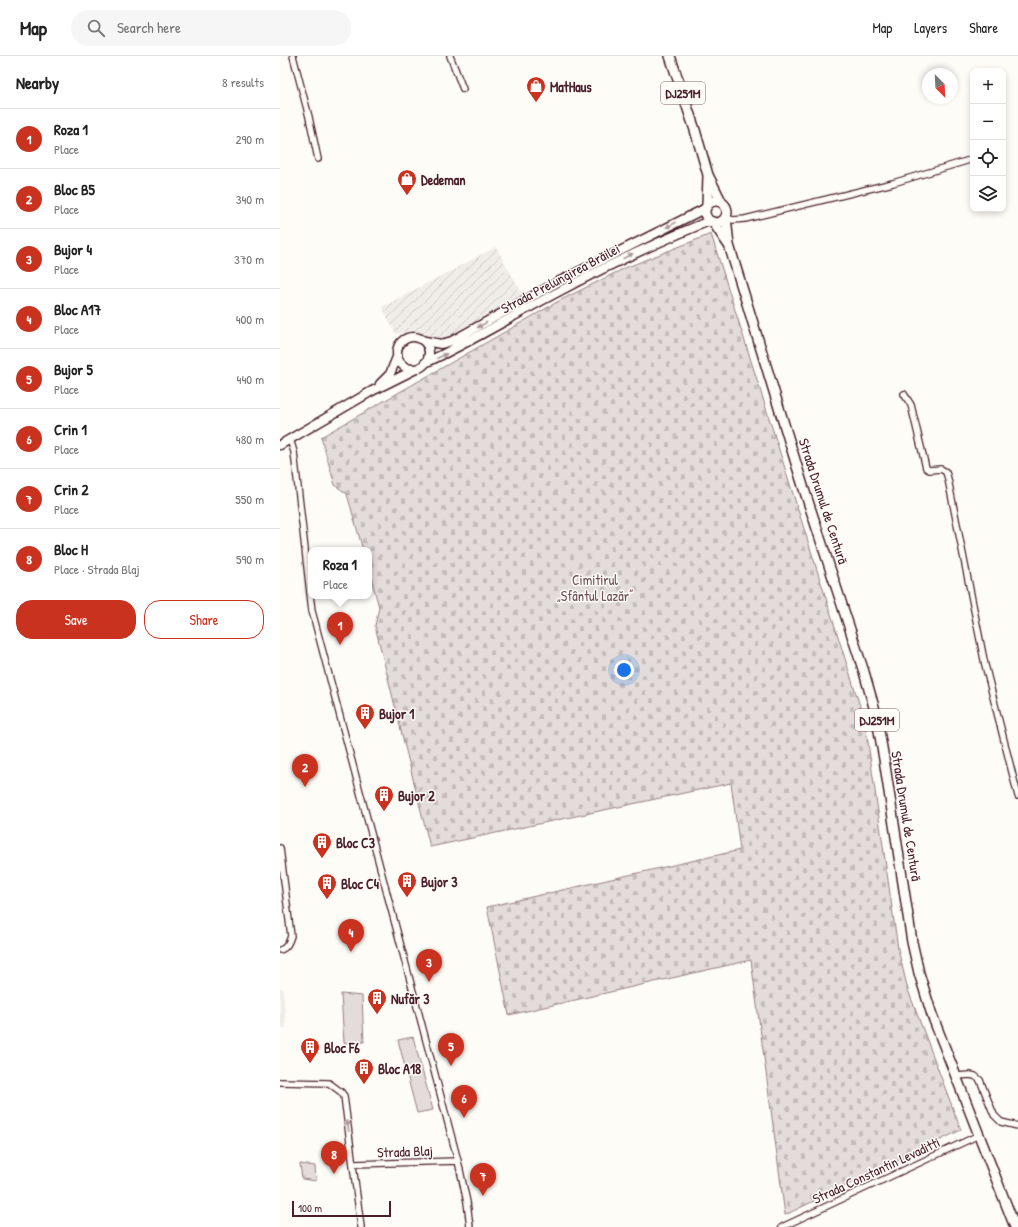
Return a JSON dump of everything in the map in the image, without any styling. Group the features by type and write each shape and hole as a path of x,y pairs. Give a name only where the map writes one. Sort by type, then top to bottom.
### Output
{"highway":[{"name":"DJ251M","path":"670,56 695,130 708,175"},
{"path":"708,175 721,201 726,207 729,245"},
{"path":"708,175 705,215 729,245"},
{"path":"706,206 714,201 721,201"},
{"path":"711,221 720,222 726,218"},
{"name":"Strada Drumul de Centură","path":"729,245 803,486 872,700 884,759 912,942 919,973 932,1015 1015,1227"}],"main road":[{"name":"Strada Prelungirea Brăilei","path":"425,342 441,344 452,341 556,283 706,206"},
{"name":"Strada Prelungirea Brăilei","path":"425,363 458,348 533,305 632,254 711,221"},
{"path":"280,445 372,391 425,363 429,355 428,346 425,342 414,336 403,340 397,348 397,357 390,374 372,391"},
{"path":"397,357 402,365 411,369 416,368"}],"street":[{"path":"293,56 310,117 318,159"},
{"path":"450,56 463,89"},
{"path":"726,218 733,220 745,219 893,182 970,159"},
{"path":"904,394 911,405 926,468 929,470 941,470 946,472 948,479 985,665 1018,796"},
{"path":"290,439 294,452 308,580"},
{"path":"310,599 312,611 458,1161 467,1202 470,1227"},
{"path":"280,848 291,936 288,944 280,950"},
{"path":"957,1076 970,1075 975,1076 980,1080 994,1115 1001,1122 1018,1126"},
{"path":"280,1082 329,1083 344,1096 362,1227"},
{"name":"Strada Constantin Levaditti","path":"782,1227 979,1135"},
{"name":"Strada Blaj","path":"353,1164 458,1161"}],"shaded area":[{"path":"496,247 524,297 446,339 428,336 413,330 396,334 382,307"},
{"path":"280,988 283,988 286,1028 280,1028"}],"green space":[{"name":"Cimitirul „Sfântul Lazăr”","path":"711,234 865,722 898,949 908,990 961,1130 785,1215 751,960 509,1015 487,907 740,850 731,783 430,847 375,626 379,607 372,582 372,547 362,547 347,494 335,485 321,437 559,301 625,268"},
{"path":"341,994 362,996 364,1042 344,1043"},
{"path":"413,1037 433,1110 417,1113 398,1040"},
{"path":"300,1164 315,1166 316,1181 302,1179"}],"place":[{"name":"MatHaus","path":"536,103"},
{"name":"Dedeman","path":"407,196"},
{"name":"Roza 1","path":"340,645"},
{"name":"Bujor 1","path":"365,730"},
{"name":"Bloc B5","path":"305,787"},
{"name":"Bujor 2","path":"384,812"},
{"name":"Bloc C3","path":"322,859"},
{"name":"Bujor 3","path":"407,898"},
{"name":"Bloc C4","path":"327,900"},
{"name":"Bloc A17","path":"351,952"},
{"name":"Bujor 4","path":"429,982"},
{"name":"Nufăr 3","path":"377,1015"},
{"name":"Bloc F6","path":"310,1064"},
{"name":"Bujor 5","path":"451,1066"},
{"name":"Bloc A18","path":"364,1085"},
{"name":"Crin 1","path":"464,1118"},
{"name":"Bloc H","path":"334,1174"},
{"name":"Crin 2","path":"483,1196"}]}
